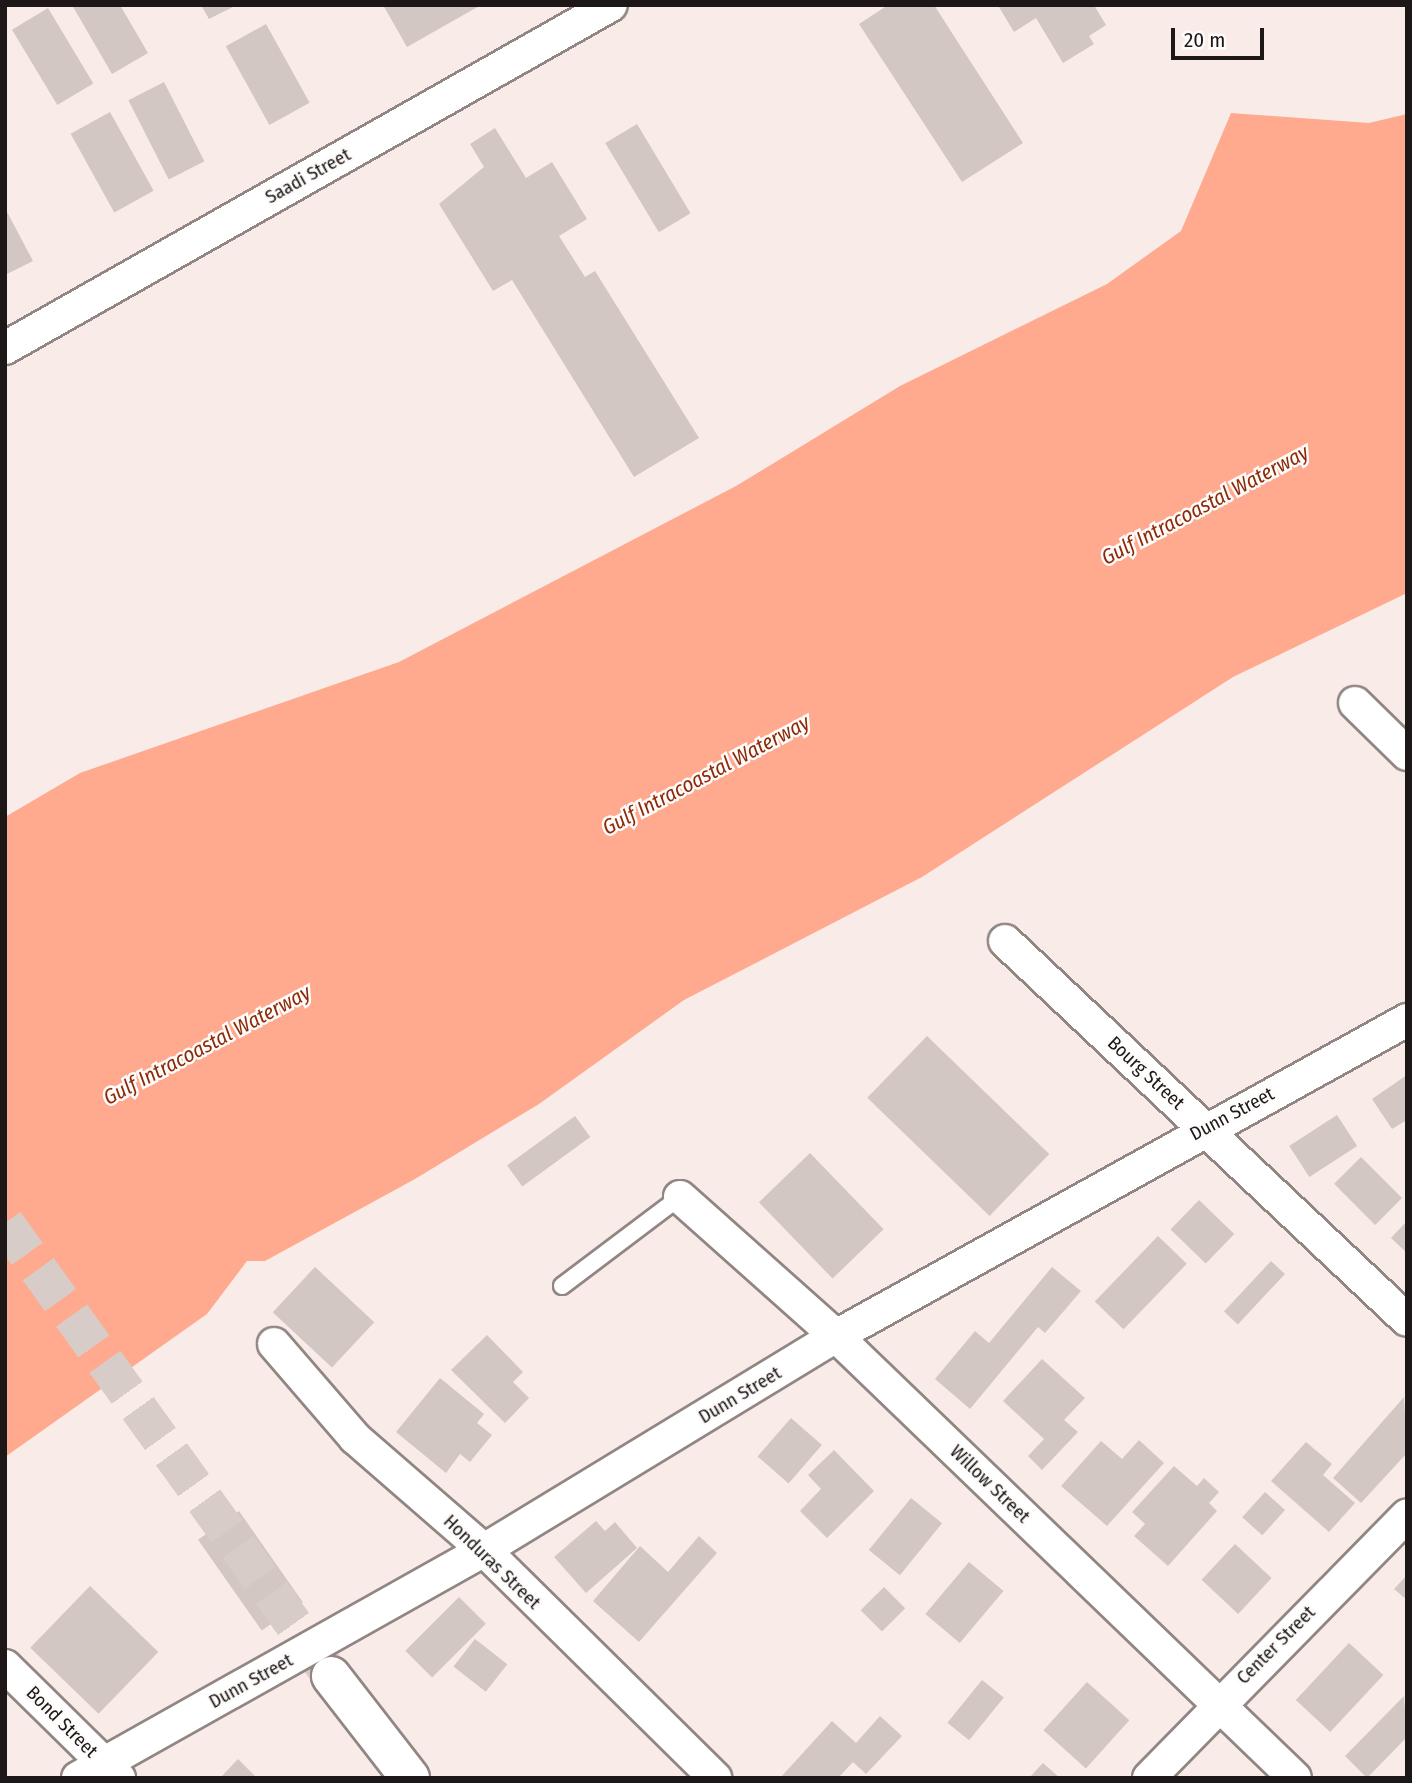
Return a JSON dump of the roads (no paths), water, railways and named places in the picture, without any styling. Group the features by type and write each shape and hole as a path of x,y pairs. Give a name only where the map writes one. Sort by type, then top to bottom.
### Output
{"main road":[{"path":"331,1676 410,1778"}],"street":[{"name":"Saadi Street","path":"5,348 611,5"},
{"path":"1355,703 1407,754"},
{"name":"Bourg Street","path":"1005,942 1407,1321"},
{"name":"Dunn Street","path":"100,1773 484,1550 836,1336 1205,1128 1407,1020"},
{"name":"Willow Street","path":"680,1197 836,1336 1295,1778"},
{"name":"Honduras Street","path":"274,1344 355,1438 484,1550 715,1778"},
{"name":"Center Street","path":"1149,1778 1217,1704 1407,1515"},
{"name":"Bond Street","path":"5,1666 100,1773"}],"lane":[{"path":"562,1286 680,1197"}],"water":[{"name":"Gulf Intracoastal Waterway","path":"1231,113 1369,123 1407,114 1407,593 1233,677 922,877 684,1000 539,1104 415,1179 265,1261 247,1261 207,1314 5,1457 5,817 80,773 399,662 736,486 900,386 1107,284 1181,231"}],"tunnel":[{"path":"5,1223 331,1676"}]}
